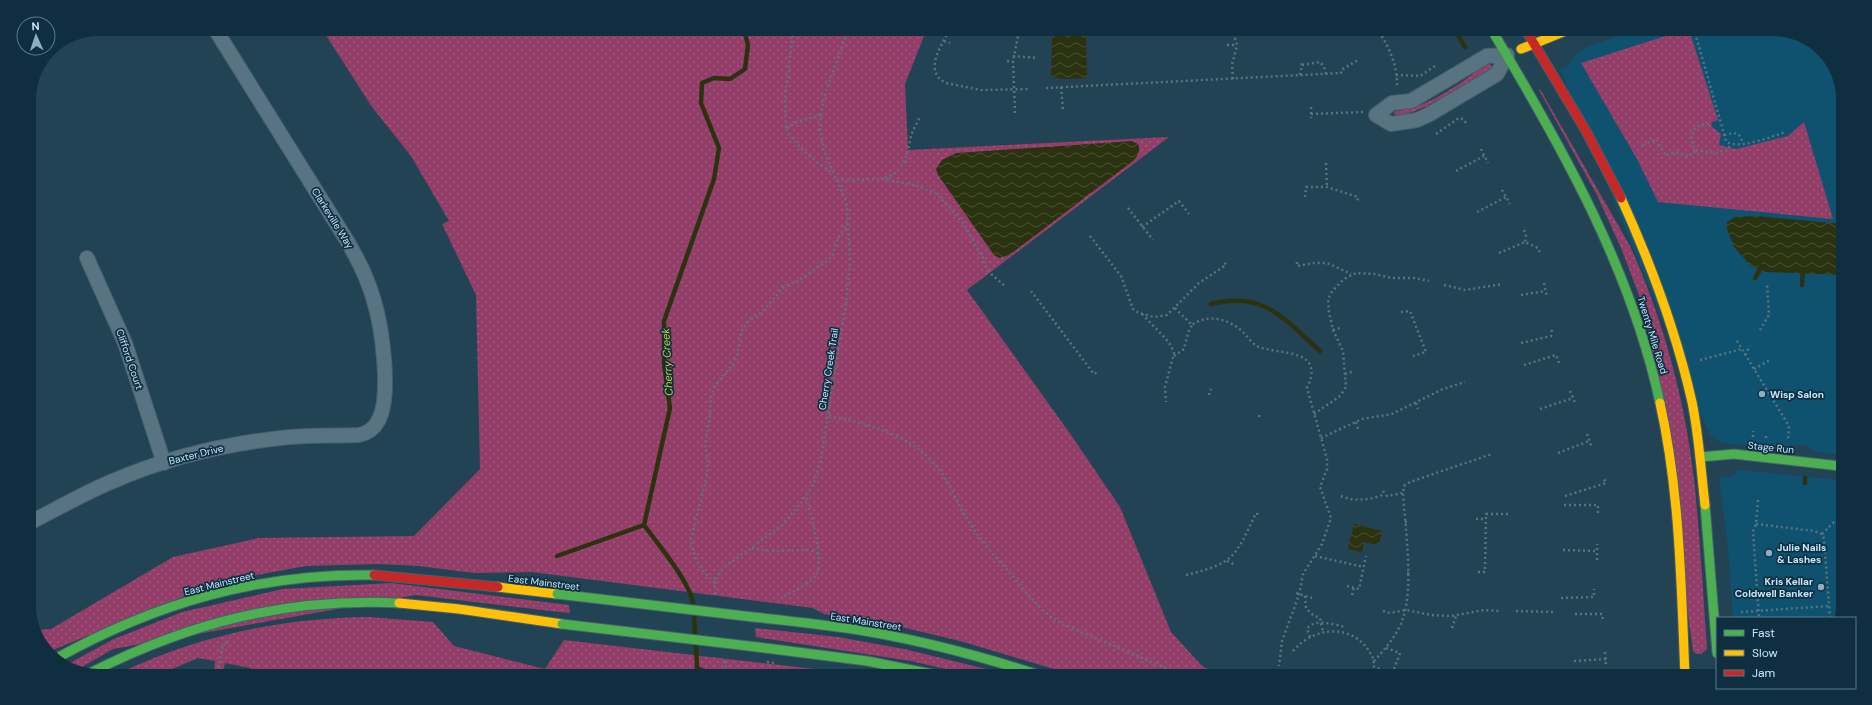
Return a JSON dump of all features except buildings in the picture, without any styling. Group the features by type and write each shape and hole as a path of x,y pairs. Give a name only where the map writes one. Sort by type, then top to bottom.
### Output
{"main road":[{"name":"Twenty Mile Road","path":"1495,36 1507,55 1590,201 1617,262 1646,344 1661,404 1675,492 1685,669"},
{"name":"Twenty Mile Road","path":"1530,36 1604,163 1644,251 1672,330 1684,371 1699,440 1716,640"},
{"path":"1507,55 1552,36"},
{"name":"Stage Run","path":"1700,457 1741,455 1836,466"},
{"name":"East Mainstreet","path":"61,656 107,631 152,613 207,596 273,582 335,576 394,576 753,617 890,636 981,657 1020,669"},
{"path":"98,669 133,652 193,628 260,612 313,605 398,603 867,661 907,669"}],"street":[{"name":"Clarkeville Way","path":"219,36 346,239 365,275 374,301 380,326 384,365 384,405 378,422 374,428"},
{"path":"1507,55 1497,74 1428,115 1417,120 1391,124 1376,115 1392,103 1411,101 1487,56 1507,55"},
{"name":"Clifford Court","path":"87,258 125,343 164,463"},
{"name":"Baxter Drive","path":"36,519 95,489 136,472 193,454 248,443 291,437 360,435 368,433 374,428"}],"path":[{"path":"792,36 785,92 786,129 796,144 822,166 834,173"},
{"name":"Cherry Creek Trail","path":"715,582 722,569 781,526 806,496 818,471 829,416 850,278 849,223 844,196 822,141 820,129 824,97 846,36"},
{"path":"946,36 935,60 937,74 941,80 946,83 981,90 1030,89"},
{"path":"1015,113 1013,56 1018,36"},
{"path":"1233,78 1232,65 1237,45 1234,36"},
{"path":"1382,36 1388,46 1396,76 1397,92"},
{"path":"1696,36 1726,141 1730,144 1743,144 1786,132"},
{"path":"944,41 950,43"},
{"path":"1227,46 1237,45"},
{"path":"1013,56 1038,58"},
{"path":"1046,88 1341,73 1341,70 1358,60"},
{"path":"1007,61 1013,62"},
{"path":"1300,75 1302,64 1320,62 1324,67 1326,74"},
{"path":"1396,76 1420,76 1435,66 1433,64"},
{"path":"1061,87 1063,110"},
{"path":"1310,107 1311,118"},
{"path":"1311,114 1364,112"},
{"path":"786,129 794,123 821,115"},
{"path":"883,179 897,172 901,167 909,152 912,133 920,117"},
{"path":"1436,134 1459,118 1463,119 1466,123"},
{"path":"1695,150 1692,145 1692,131 1701,124 1709,124"},
{"path":"1724,135 1734,132 1738,133 1741,136 1743,144"},
{"path":"1643,145 1656,139 1666,156 1676,152 1688,156 1693,155 1695,150"},
{"path":"1695,150 1716,153 1728,150 1730,144"},
{"path":"1481,149 1488,163"},
{"path":"1456,171 1484,156"},
{"path":"1326,163 1327,187"},
{"path":"837,180 883,179 915,185 937,194 962,223 983,258 986,268 1006,287"},
{"path":"1305,198 1306,187 1327,187 1358,197 1357,203"},
{"path":"1502,190 1510,204"},
{"path":"1477,212 1506,197"},
{"path":"1142,227 1179,201 1189,214"},
{"path":"1128,208 1153,240"},
{"path":"716,600 715,582 707,577 700,566 692,546 692,538 707,476 708,460 705,446 710,416 711,395 734,363 737,356 742,330 746,324 762,312 784,287 798,281 832,258 838,238 849,223"},
{"path":"1524,230 1526,236 1525,242"},
{"path":"1090,236 1118,271 1131,306 1141,314 1172,346 1174,356 1165,387 1166,402"},
{"path":"1498,253 1525,242 1538,248 1540,253"},
{"path":"1141,314 1154,317 1163,316 1175,308 1206,278 1226,265 1224,262"},
{"path":"1297,262 1297,266 1327,262 1350,272 1392,278 1415,278 1428,281"},
{"path":"1314,414 1342,394 1346,387 1343,351 1333,330 1328,299 1338,284 1350,272"},
{"path":"1444,285 1465,290 1503,284"},
{"path":"1544,284 1547,298"},
{"path":"1760,330 1769,315 1767,285"},
{"path":"1187,288 1190,293"},
{"path":"1031,291 1063,331 1094,374 1098,372"},
{"path":"1521,295 1546,291"},
{"path":"1175,308 1192,325"},
{"path":"1402,312 1410,311 1426,352 1412,356"},
{"path":"1174,356 1184,349 1188,333 1192,325 1202,319 1211,318 1222,320 1239,329 1254,345 1258,347 1301,357 1310,365 1312,377 1307,388 1328,465 1321,482 1320,492 1332,518 1315,556 1303,574 1284,633 1279,666"},
{"path":"1333,330 1340,328"},
{"path":"1521,343 1551,336 1552,328"},
{"path":"1238,333 1239,329"},
{"path":"1152,333 1155,330"},
{"path":"1737,341 1789,426 1788,440"},
{"path":"1745,355 1750,346"},
{"path":"1697,361 1742,349"},
{"path":"1524,365 1556,355 1559,363"},
{"path":"1754,369 1770,360"},
{"path":"1345,374 1354,372"},
{"path":"1321,438 1356,422 1388,416 1443,389 1465,382"},
{"path":"1209,395 1211,390"},
{"path":"1570,391 1576,405"},
{"path":"1540,409 1573,398"},
{"path":"1416,403 1418,409"},
{"path":"1259,418 1260,413"},
{"path":"829,416 871,425 884,430 895,435 923,455 943,476 970,524 985,546 1048,615 1063,624 1168,669"},
{"path":"1356,422 1358,429"},
{"path":"1752,436 1753,431"},
{"path":"1766,433 1766,438"},
{"path":"1587,434 1592,448"},
{"path":"1558,453 1589,441"},
{"path":"1374,661 1386,648 1398,630 1406,610 1408,591 1403,488 1407,484 1435,473 1492,454"},
{"path":"1564,496 1606,483 1603,477"},
{"path":"1341,496 1361,500 1384,492 1390,496 1403,493"},
{"path":"784,596 813,578 819,565 806,496"},
{"path":"1758,500 1756,524 1753,531 1759,617"},
{"path":"1564,505 1598,505 1598,513"},
{"path":"1186,575 1211,569 1228,561 1238,549 1256,513 1259,515"},
{"path":"1478,572 1485,572 1486,514 1511,514"},
{"path":"1476,519 1486,519"},
{"path":"1822,534 1835,521"},
{"path":"1404,522 1409,522"},
{"path":"1756,524 1814,531 1822,534 1824,539 1830,617"},
{"path":"1597,544 1597,560"},
{"path":"752,548 768,551 810,550 818,554"},
{"path":"1563,550 1597,551"},
{"path":"1315,556 1364,567"},
{"path":"1347,586 1359,588 1366,556"},
{"path":"1228,561 1236,565"},
{"path":"1407,573 1412,573"},
{"path":"1352,596 1354,588"},
{"path":"1561,598 1594,597 1594,589"},
{"path":"1297,594 1312,598"},
{"path":"1305,596 1304,600 1306,608 1313,615 1320,618 1323,632"},
{"path":"1741,612 1829,606"},
{"path":"1383,611 1390,613 1406,610 1431,615 1456,616 1484,610 1500,611"},
{"path":"1516,611 1553,612"},
{"path":"1575,614 1602,614 1603,621"},
{"path":"1452,628 1456,616"},
{"path":"1310,637 1307,632 1307,627 1322,623 1345,626 1344,634"},
{"path":"1293,651 1301,642 1323,632 1344,634 1362,641 1371,652 1374,661 1373,666 1379,669"},
{"path":"218,669 222,648 224,648 228,637"},
{"path":"1386,648 1400,653 1394,669"},
{"path":"1605,652 1606,667"},
{"path":"723,655 726,669"},
{"path":"1574,661 1606,659"}],"shaded area":[{"path":"326,36 924,36 905,84 908,150 1169,137 967,290 1071,435 1120,507 1171,632 1202,666 1208,669 1054,669 960,641 897,626 824,614 813,608 532,572 474,573 419,566 378,564 306,566 219,582 54,649 49,644 41,630 51,629 173,557 259,538 414,536 480,469 476,295 442,224 449,221 411,156 372,107"},
{"path":"1620,36 1785,37 1804,44 1811,49 1828,68 1833,79 1836,95 1836,454 1816,452 1811,450 1808,445 1790,445 1780,449 1722,443 1711,436 1560,69 1569,65 1577,54 1588,47"},
{"path":"1666,36 1691,36 1718,120 1712,122 1711,126 1721,134 1719,145 1736,149 1788,136 1804,122 1833,219 1658,202 1637,159 1581,63"},
{"path":"1489,63 1492,67 1490,69 1442,98 1413,112 1402,115 1394,114 1395,111 1415,107 1434,99 1472,75 1483,65"},
{"path":"1540,89 1630,246 1653,302 1671,360 1685,420 1694,479 1707,649 1701,654 1696,654 1693,651 1647,316 1621,248 1597,195 1539,90"},
{"path":"1739,470 1836,480 1836,606 1834,617 1733,617 1727,537 1719,479 1720,476 1729,478"},
{"path":"391,583 569,605 570,613 416,595 113,649 82,667 71,662 114,639 182,612 283,589"},
{"path":"369,617 433,622 454,646 545,669 252,669 225,663 224,669 214,669 215,661 198,658 172,669 129,669 181,648 242,631 274,625 337,618"},
{"path":"755,628 838,637 904,649 986,669 946,669 911,661 756,637"},
{"path":"564,640 815,669 545,669"}],"water":[{"path":"1053,36 1087,36 1087,78 1066,79 1051,77"},
{"path":"1132,141 1138,144 1139,149 1138,155 1133,161 1008,256 999,258 994,255 938,175 936,169 942,160 956,153"},
{"path":"1756,216 1836,223 1836,275 1766,272 1751,266 1734,247 1727,229 1727,222 1735,217"},
{"path":"1354,524 1382,531 1379,545 1364,542 1362,552 1348,549"}],"waterway":[{"name":"Cherry Creek","path":"693,605 687,586 644,525 670,408 664,364 664,321 714,179 719,148 701,103 702,83 714,78 730,79 745,69 748,45 746,36"},
{"path":"1458,36 1465,47"},
{"path":"1755,278 1762,266"},
{"path":"1802,285 1803,269"},
{"path":"1211,304 1230,301 1246,301 1260,305 1284,319 1320,351"},
{"path":"1805,478 1805,483"},
{"path":"557,556 644,525"},
{"name":"Cherry Creek","path":"694,616 695,634"},
{"name":"Cherry Creek","path":"696,646 697,669"}],"traffic: fast":[{"path":"1495,36 1545,120 1592,211 1632,305 1647,353 1660,403"},
{"path":"1700,457 1734,454 1836,466"},
{"path":"1705,505 1716,641"},
{"path":"61,656 132,622 170,607 210,595 290,579 374,575"},
{"path":"557,594 753,617"},
{"path":"98,669 129,654 166,639 241,617 279,609 318,605 358,602 399,603"},
{"path":"753,617 809,623 908,639 1020,669"},
{"path":"562,624 757,647"},
{"path":"757,647 867,661 907,669"}],"traffic: slow":[{"path":"1521,49 1553,36"},
{"path":"1621,198 1662,298 1686,376 1692,402 1700,454 1705,505"},
{"path":"1660,403 1667,437 1676,505 1681,573 1685,669"},
{"path":"498,587 557,594"},
{"path":"399,603 459,609 562,624"}],"traffic: jam":[{"path":"1529,36 1586,131 1621,198"},
{"path":"374,575 498,587"}],"place":[{"name":"Wisp Salon","path":"1762,394"},
{"name":"Julie Nails & Lashes","path":"1769,553"},
{"name":"Kris Kellar Coldwell Banker","path":"1821,587"}]}
